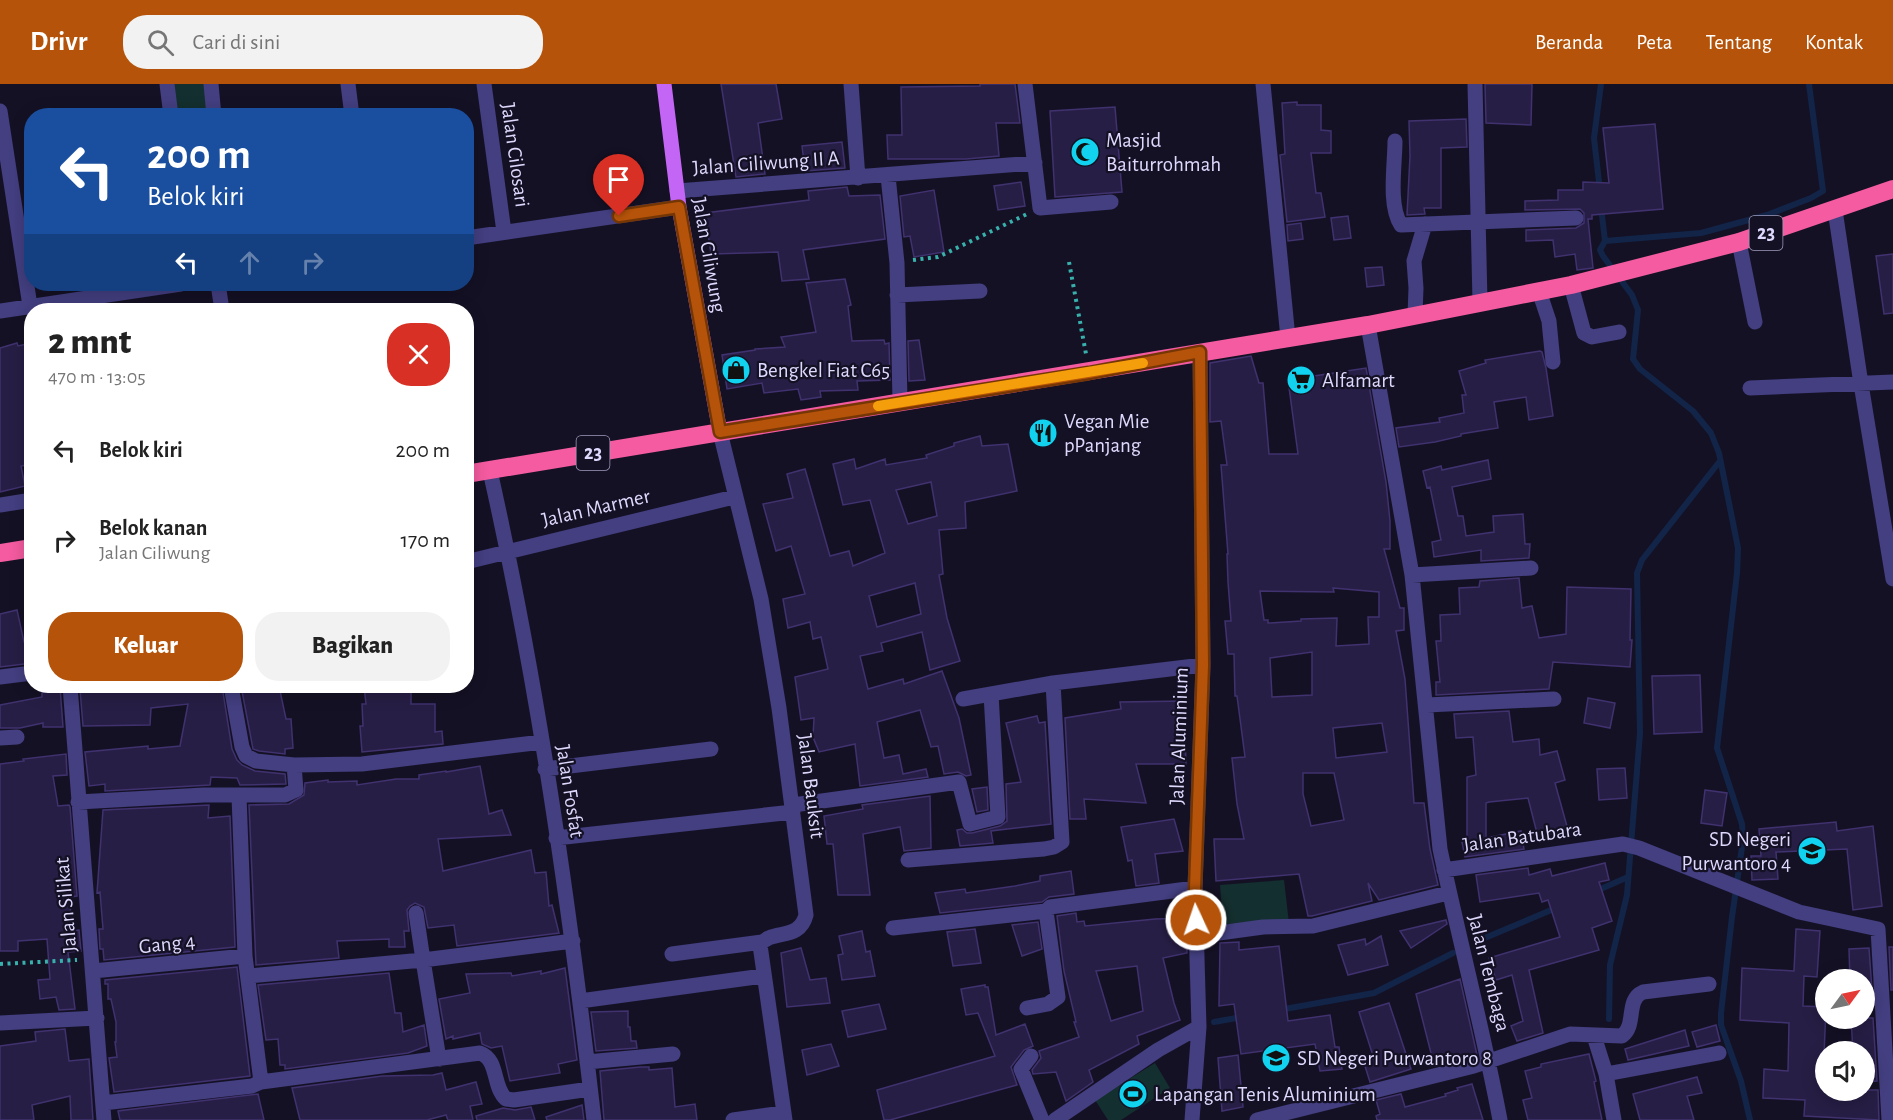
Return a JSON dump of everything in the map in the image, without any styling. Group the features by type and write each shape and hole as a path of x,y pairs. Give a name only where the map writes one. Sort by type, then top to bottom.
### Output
{"highway":[{"name":"23","path":"474,473 1089,373 1200,352 1368,325 1571,285 1739,242 1893,189"},
{"path":"0,553 24,549"}],"main road":[{"name":"Jalan Ciliwung","path":"664,84 679,207 720,432"}],"street":[{"path":"167,84 170,108"},
{"path":"211,84 213,108"},
{"path":"348,84 351,108"},
{"name":"Jalan Cilosari","path":"484,84 504,232"},
{"path":"851,84 858,178"},
{"path":"1025,84 1040,208 1111,202"},
{"path":"1263,84 1288,338"},
{"path":"1475,84 1480,302"},
{"path":"0,111 24,267"},
{"path":"1395,141 1394,194 1398,220 1401,225 1575,218"},
{"name":"Jalan Ciliwung II A","path":"677,190 888,176 1035,163"},
{"path":"888,176 897,262 900,402"},
{"path":"474,237 679,207"},
{"path":"1835,210 1893,579"},
{"path":"1415,315 1414,261 1425,224"},
{"path":"1739,242 1755,322"},
{"path":"1571,285 1584,333 1592,337 1619,332"},
{"path":"51,303 133,291"},
{"path":"897,295 980,291"},
{"path":"1539,291 1549,321 1553,362"},
{"path":"0,311 24,307"},
{"name":"Jalan Batubara","path":"1368,325 1413,575 1444,870 1623,844 1639,848 1799,912 1886,930 1889,1120"},
{"name":"Jalan Aluminium","path":"1192,1120 1199,1028 1195,888 1203,665 1200,352"},
{"path":"1750,388 1893,382"},
{"name":"Jalan Bauksit","path":"672,954 762,942 798,930 804,924 807,915 761,599 734,497 720,432"},
{"name":"Jalan Fosfat","path":"489,471 508,551 542,742 573,941 594,1120"},
{"name":"Jalan Marmer","path":"474,560 734,497"},
{"path":"0,505 24,501"},
{"path":"1413,575 1531,568"},
{"path":"963,699 1053,683 1203,665"},
{"path":"0,677 24,674"},
{"path":"908,860 1044,849 1062,842 1053,683"},
{"name":"Jalan Silikat","path":"70,693 104,1120"},
{"path":"232,693 242,747 246,756 256,761 294,765 362,764 542,742"},
{"path":"556,838 793,808 959,782 970,824 998,817 991,694"},
{"path":"1427,705 1554,699"},
{"path":"0,738 16,737"},
{"path":"545,769 711,749"},
{"path":"78,802 204,795 285,795 296,790 294,765"},
{"path":"239,796 245,956 261,1082"},
{"name":"Jalan Tembaga","path":"1444,870 1489,1062 1500,1120"},
{"path":"893,928 1046,911 1054,906 1195,888"},
{"path":"1197,936 1263,927 1312,926 1448,893"},
{"path":"1027,1008 1048,1004 1058,997 1046,911"},
{"path":"416,913 439,1059"},
{"path":"248,976 423,960 573,941"},
{"path":"733,1120 784,1116 760,953 762,942"},
{"name":"Gang 4","path":"92,965 245,956"},
{"path":"580,1001 763,975"},
{"path":"1257,1120 1489,1062 1570,1034 1622,1036 1627,1033 1634,999 1643,992 1709,984"},
{"path":"0,1023 97,1018"},
{"path":"1055,1120 1158,1050 1199,1028"},
{"path":"1594,1035 1606,1074 1614,1120"},
{"path":"103,1103 252,1086 261,1082 475,1053 484,1054 490,1060 502,1096 510,1100 590,1089"},
{"path":"1606,1074 1719,1053"},
{"path":"587,1062 673,1054"},
{"path":"1031,1056 1021,1069 1042,1120"}],"path":[{"path":"897,262 938,256 1040,208"},
{"path":"1069,262 1089,373"},
{"path":"0,964 92,965"}],"green space":[{"path":"172,84 205,84 208,108 175,108"},
{"path":"1284,880 1289,923 1223,924 1220,885"},
{"name":"Lapangan Tenis Aluminium","path":"1155,1063 1170,1088 1121,1120 1108,1120 1095,1100"}],"building":[{"path":"721,84 776,84 782,119 758,123 765,174 736,177"},
{"path":"980,84 1015,84 1020,123 996,123 999,156 966,159 888,159 887,135 902,135 901,87 980,86"},
{"path":"1485,84 1532,84 1531,125 1486,123"},
{"path":"1297,102 1297,105 1321,105 1321,130 1331,131 1331,153 1311,153 1316,193 1321,193 1325,217 1287,222 1280,155 1285,154 1282,103"},
{"name":"Masjid Baiturrohmah","path":"1115,107 1122,192 1055,197 1050,111"},
{"path":"1466,119 1467,147 1441,148 1441,208 1424,208 1425,214 1407,215 1409,121"},
{"path":"1655,124 1663,209 1592,215 1592,219 1588,219 1593,268 1577,270 1575,254 1555,257 1553,240 1526,241 1526,230 1576,228 1584,223 1584,213 1580,209 1525,210 1525,201 1558,200 1558,190 1583,190 1583,182 1609,183 1603,128"},
{"path":"842,142 845,168 805,171 802,146"},
{"path":"1021,182 1025,206 998,210 994,186"},
{"path":"847,187 849,196 880,195 885,239 803,250 809,279 782,281 778,252 711,254 705,213 809,200 808,191"},
{"path":"934,190 944,252 914,257 910,236 904,237 900,196"},
{"path":"1348,216 1351,238 1334,240 1331,218"},
{"path":"1301,223 1303,239 1288,241 1287,225"},
{"path":"1893,254 1893,313 1884,314 1876,256"},
{"path":"1382,267 1384,285 1367,287 1365,268"},
{"path":"845,279 851,305 848,306 852,341 884,340 885,344 889,343 890,380 857,381 858,390 820,391 821,397 801,400 798,389 764,393 762,383 727,389 722,355 785,347 781,337 816,332 806,283"},
{"path":"919,340 925,380 909,381 908,341"},
{"path":"17,343 18,346 24,345 24,465 21,466 24,486 0,492 0,348"},
{"path":"1540,351 1546,368 1553,416 1529,420 1526,397 1494,402 1498,428 1461,434 1461,436 1435,442 1399,447 1396,428 1440,422 1439,418 1464,413 1462,395 1466,395 1459,371 1486,363 1485,360"},
{"path":"1251,356 1259,383 1263,383 1269,454 1298,454 1288,380 1366,368 1386,482 1390,521 1390,549 1384,549 1400,608 1404,608 1404,630 1396,631 1405,679 1414,803 1424,803 1430,849 1438,885 1379,900 1368,883 1372,901 1308,916 1299,874 1216,881 1214,839 1244,839 1232,758 1245,757 1237,696 1235,696 1234,654 1228,654 1225,621 1231,621 1221,465 1227,465 1221,421 1210,422 1210,363","holes":["1333,588 1379,592 1379,617 1368,617 1369,644 1336,646 1337,618 1268,623 1268,620 1264,620 1260,591 1334,592","1312,652 1312,695 1272,697 1270,658","1382,723 1387,752 1336,758 1333,728","1303,773 1334,773 1344,820 1311,826 1303,794"]},
{"path":"980,436 982,446 1008,444 1017,491 965,502 966,528 939,530 943,574 939,575 947,618 960,661 930,670 922,632 881,643 883,651 860,656 868,689 903,679 904,684 942,671 959,718 971,775 966,776 958,772 944,774 938,746 931,747 920,710 877,722 884,758 899,755 903,774 926,769 928,777 860,786 855,744 819,752 813,737 814,718 801,720 795,677 828,669 821,637 813,639 810,622 788,628 783,599 805,594 791,546 776,551 763,504 793,498 787,474 805,469 830,556 849,551 853,566 885,553 870,500 843,505 833,464 854,459 856,469 885,459 886,465 927,458 926,455 954,446 954,443","holes":["931,482 937,516 908,524 896,490","915,583 921,614 877,627 869,596"]},
{"path":"1488,460 1491,479 1452,487 1458,516 1463,516 1466,536 1494,532 1493,516 1523,514 1525,544 1530,544 1529,558 1481,561 1481,550 1434,557 1432,542 1441,540 1430,487 1427,488 1423,471 1441,466 1442,470"},
{"path":"1519,578 1522,608 1532,606 1539,638 1566,634 1567,587 1631,589 1630,667 1553,662 1549,689 1436,695 1436,682 1440,682 1436,641 1441,641 1440,615 1460,614 1459,588 1479,587 1480,581"},
{"path":"17,610 24,642 24,664 0,667 0,614"},
{"path":"1700,675 1702,732 1654,734 1652,676"},
{"path":"42,693 60,693 63,727 43,727 43,723 20,728 0,728 0,705 42,697"},
{"path":"80,693 223,693 232,749 237,760 255,771 285,774 286,784 240,785 237,778 211,777 210,785 105,791 105,784 89,786 85,752 148,746 148,749 180,746 188,704 151,708 150,725 83,726"},
{"path":"242,693 280,693 286,719 291,719 293,748 285,749 285,754 253,749"},
{"path":"365,693 411,693 411,704 435,704 435,732 442,731 443,744 362,752 360,726 363,726 362,704 366,704"},
{"path":"1588,698 1615,703 1610,728 1584,723"},
{"path":"1184,701 1186,764 1136,764 1146,803 1084,799 1086,819 1070,819 1065,718 1121,709 1120,702"},
{"path":"1509,711 1513,742 1539,739 1540,755 1557,751 1565,780 1555,783 1568,830 1538,837 1528,798 1489,802 1486,803 1486,838 1521,831 1524,849 1465,857 1462,842 1467,841 1467,777 1476,775 1473,737 1456,738 1454,714"},
{"path":"1037,716 1039,723 1045,722 1051,824 991,831 993,843 960,846 957,830 962,829 967,833 972,833 1000,826 1007,821 1006,784 1021,782 1006,723"},
{"path":"66,754 67,775 53,776 58,806 69,805 70,807 77,896 70,897 71,931 79,930 81,951 68,952 75,1009 59,1010 56,997 40,999 38,980 50,979 47,939 18,941 18,951 0,951 0,764"},
{"path":"480,766 489,814 502,810 511,835 438,839 443,871 531,850 535,873 546,872 549,906 552,905 559,933 457,946 454,925 428,928 424,907 415,903 407,910 409,931 404,931 405,947 389,947 389,939 337,941 339,958 256,965 249,805 289,804 304,795 305,783 328,780 328,782 357,781 357,785 396,779 419,779 419,775"},
{"path":"1625,768 1627,798 1599,800 1597,769"},
{"path":"987,787 988,810 977,812 972,789"},
{"path":"1705,790 1727,793 1722,826 1701,823"},
{"path":"930,796 931,848 904,851 900,827 863,834 870,895 838,895 833,844 827,844 824,816 863,809 862,805"},
{"path":"209,805 208,818 230,816 235,947 104,960 103,949 100,949 99,929 103,929 100,892 97,893 103,810"},
{"path":"1174,819 1183,851 1155,854 1159,883 1136,886 1132,860 1128,861 1121,827"},
{"path":"1836,822 1837,831 1873,826 1882,906 1853,910 1847,849 1776,852 1778,879 1752,880 1751,856 1761,856 1759,829"},
{"path":"1605,863 1609,880 1599,882 1612,921 1592,928 1599,950 1529,970 1543,1033 1517,1041 1511,1026 1523,1021 1512,975 1496,980 1489,958 1560,937 1548,900 1542,902 1539,893 1480,902 1476,875 1528,868 1529,875 1550,869 1552,876"},
{"path":"1071,871 1074,894 1049,897 1042,902 940,913 935,893 965,889 966,893 1015,886 1040,881 1040,876"},
{"path":"1076,913 1077,922 1084,921 1085,926 1186,918 1187,953 1163,958 1180,1020 1137,1036 1139,1044 1089,1070 1093,1082 1066,1101 1056,1072 1033,1074 1032,1070 1041,1058 1039,1051 1079,1037 1064,971 1057,916","holes":["1137,966 1143,1011 1111,1021 1096,971"]},
{"path":"1446,920 1447,924 1411,948 1400,931"},
{"path":"1038,922 1042,949 1022,956 1012,925"},
{"path":"975,929 981,963 953,966 947,932"},
{"path":"1796,929 1820,931 1818,969 1815,969 1815,977 1804,976 1803,1006 1815,1007 1815,1029 1825,1029 1825,1041 1815,1041 1815,1101 1875,1101 1875,1090 1878,1090 1879,1120 1804,1116 1805,1100 1763,1098 1764,1069 1788,1071 1789,1023 1740,1020 1742,968 1794,971"},
{"path":"862,931 866,952 870,951 875,976 842,980 838,955 843,954 839,936"},
{"path":"1381,936 1388,965 1348,975 1338,945 1365,939 1366,945"},
{"path":"1239,942 1239,950 1279,946 1288,1021 1330,1015 1335,1047 1339,1047 1342,1069 1320,1071 1315,1044 1241,1054 1234,1004 1219,1006 1220,943"},
{"path":"1889,947 1893,947 1893,990 1891,990"},
{"path":"801,948 810,980 826,978 830,1003 787,1007 781,953"},
{"path":"1869,948 1870,969 1850,969 1849,949"},
{"path":"237,967 250,1076 114,1092 109,1058 117,1057 116,1022 111,999 108,999 108,984 105,984 105,980"},
{"path":"565,968 577,1060 558,1064 560,1073 510,1081 502,1046 491,1048 482,1044 480,1033 446,1039 439,999 470,993 466,974 511,973 512,976 541,971 541,974"},
{"path":"389,973 395,1013 401,1013 403,1032 424,1025 427,1046 408,1053 285,1069 285,1065 280,1065 278,1039 266,1040 258,985"},
{"path":"1460,979 1477,1055 1449,1062 1448,1057 1433,1061 1416,994"},
{"path":"985,985 988,987 996,1035 1025,1024 1033,1046 1024,1050 1011,1067 1017,1085 884,1120 877,1090 995,1056 978,1013 966,1015 961,989"},
{"path":"1389,1003 1411,1069 1370,1082 1364,1063 1374,1059 1359,1012"},
{"path":"879,1004 886,1029 848,1037 842,1011"},
{"path":"628,1011 631,1041 636,1041 637,1048 596,1051 591,1012"},
{"path":"1716,1025 1720,1041 1697,1047 1692,1032"},
{"path":"65,1029 69,1061 89,1059 93,1120 71,1120 70,1096 32,1105 34,1120 0,1120 0,1046 36,1041 35,1032"},
{"path":"1852,1029 1874,1029 1874,1041 1852,1041"},
{"path":"1685,1030 1689,1046 1628,1060 1625,1049"},
{"path":"831,1044 839,1066 807,1075 802,1050"},
{"path":"1875,1050 1877,1081 1875,1081"},
{"path":"1589,1054 1602,1120 1528,1120 1523,1100 1532,1098 1525,1071 1541,1067 1541,1064"},
{"path":"1238,1055 1243,1107 1222,1111 1218,1058"},
{"path":"649,1067 649,1070 672,1068 675,1107 695,1104 697,1120 604,1120 600,1071"},
{"path":"442,1073 446,1090 476,1082 482,1104 470,1106 473,1120 448,1120 446,1115 427,1120 300,1120 292,1088 382,1076"},
{"path":"1697,1077 1702,1093 1687,1096 1694,1120 1640,1120 1633,1094"},
{"path":"1472,1084 1483,1120 1377,1120 1376,1116 1380,1114 1376,1100 1401,1094 1405,1107 1446,1096 1445,1094 1458,1090 1457,1088"},
{"path":"258,1094 264,1120 120,1120 118,1111"},
{"path":"582,1105 584,1120 547,1120 546,1117"},
{"path":"531,1107 535,1120 477,1120 476,1116 503,1108 515,1110"}],"waterway":[{"path":"1600,191 1594,138 1601,84"},
{"path":"1605,241 1701,233 1767,215 1823,191 1809,84"},
{"path":"1601,207 1605,241 1600,250 1632,295 1638,310 1633,359 1640,369 1693,411 1711,433 1719,453 1738,548 1717,748 1742,824 1743,840 1732,917 1721,1025 1741,1081 1750,1120"},
{"path":"1609,1019 1610,965 1627,895 1640,733 1637,573 1642,560 1720,461"},
{"path":"1596,891 1628,877"},
{"path":"1480,940 1556,908"},
{"path":"1279,1010 1374,993 1453,953"},
{"path":"1214,1022 1242,1017"}],"slow traffic":[{"path":"878,406 1143,363"}],"place":[{"name":"Masjid Baiturrohmah","path":"1085,152"},
{"name":"Bengkel Fiat C65","path":"736,370"},
{"name":"Alfamart","path":"1301,380"},
{"name":"Vegan Mie pPanjang","path":"1043,433"},
{"name":"SD Negeri Purwantoro 4","path":"1812,851"},
{"name":"SD Negeri Purwantoro 8","path":"1276,1058"},
{"name":"Lapangan Tenis Aluminium","path":"1133,1094"}],"route":[{"path":"619,216 679,207 720,432 1089,373 1200,352 1203,665 1195,888 1196,920"}]}
